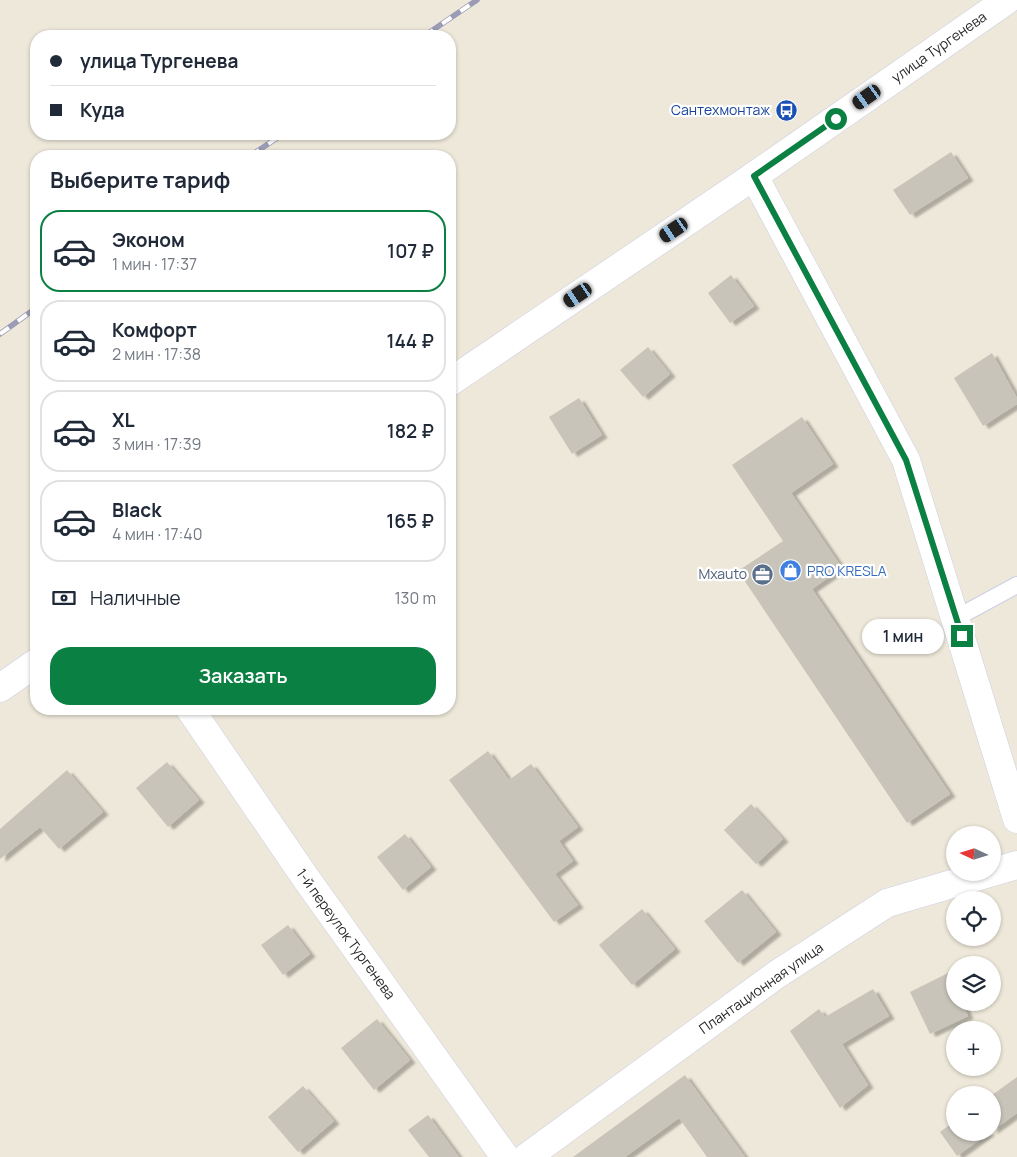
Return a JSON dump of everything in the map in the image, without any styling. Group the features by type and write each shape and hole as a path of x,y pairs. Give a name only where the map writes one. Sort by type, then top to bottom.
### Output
{"street":[{"name":"улица Тургенева","path":"456,378 754,176 1007,0"},
{"path":"754,176 906,460 1017,818"},
{"path":"0,688 30,667"},
{"name":"1-й переулок Тургенева","path":"194,715 305,877 506,1157"},
{"name":"Плантационная улица","path":"528,1157 776,975 887,903 1017,866"}],"lane":[{"path":"956,618 1017,585"}],"building":[{"path":"951,152 968,178 910,215 893,190"},
{"path":"731,275 754,306 730,323 708,293"},
{"path":"648,347 670,374 643,397 620,370"},
{"path":"992,353 1017,398 1017,404 983,426 954,378"},
{"path":"579,398 602,435 572,454 549,417"},
{"path":"802,417 833,464 791,493 842,568 812,589 950,794 907,823 738,571 783,541 732,465"},
{"path":"488,751 509,780 531,764 578,827 559,841 573,861 555,874 578,905 554,922 449,780"},
{"path":"167,762 199,800 168,827 136,788"},
{"path":"67,770 103,812 59,849 40,827 0,859 0,829"},
{"path":"751,804 783,839 756,864 724,830"},
{"path":"405,834 431,867 403,890 377,857"},
{"path":"742,890 776,932 738,963 704,921"},
{"path":"642,909 675,949 632,985 599,945"},
{"path":"288,925 310,954 283,975 261,945"},
{"path":"946,974 946,1011 966,1011 968,1016 957,1021 946,1021 946,1026 930,1034 910,992"},
{"path":"873,989 889,1016 842,1044 868,1085 840,1108 790,1031 819,1009 825,1017"},
{"path":"377,1019 410,1060 374,1090 341,1048"},
{"path":"685,1075 745,1157 707,1157 679,1118 625,1157 573,1157"},
{"path":"1017,1077 1017,1113 1001,1125 1001,1089"},
{"path":"303,1086 334,1121 298,1152 268,1117"},
{"path":"428,1115 459,1157 429,1157 408,1130"},
{"path":"946,1128 946,1140 940,1132"},
{"path":"946,1141 978,1141 957,1156"}],"railway":[{"path":"433,30 477,0"},
{"path":"259,150 274,140"},
{"path":"0,334 30,312"}],"place":[{"name":"Сантехмонтаж","path":"786,110"},
{"name":"PRO KRESLA","path":"791,571"},
{"name":"Mxauto","path":"763,574"}],"route":[{"path":"836,119 754,176 906,460 962,636"}]}
